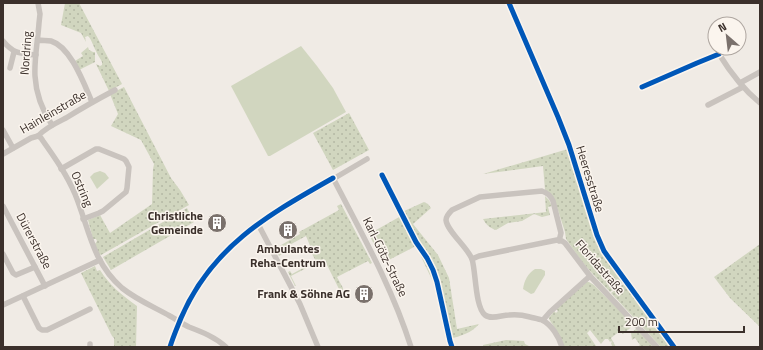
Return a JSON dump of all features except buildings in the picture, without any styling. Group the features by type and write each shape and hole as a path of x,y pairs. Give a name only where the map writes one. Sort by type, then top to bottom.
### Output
{"street":[{"name":"Nordring","path":"38,3 40,14 35,74 40,100 45,114 52,125"},
{"name":"Heeresstraße","path":"510,3 569,145 600,243 609,258 674,347"},
{"path":"38,40 50,41 60,46 68,55 75,64 92,102"},
{"path":"3,41 14,52 36,55"},
{"path":"10,68 14,52"},
{"path":"642,87 719,54 742,85 760,103"},
{"path":"708,105 742,85 760,72"},
{"name":"Hainleinstraße","path":"3,154 31,138 38,136 52,125 115,90"},
{"path":"3,130 13,148"},
{"name":"Ostring","path":"38,136 44,141 74,192 91,242 110,275 122,288 139,300 212,337 226,347"},
{"name":"Ostring","path":"61,169 96,149 124,159 128,164 126,192 103,211 83,219"},
{"path":"170,347 180,322 198,286 212,266 232,244 258,224 367,159"},
{"name":"Karl-Götz-Straße","path":"333,178 382,272 400,315 411,347"},
{"path":"472,259 558,241 562,233 552,198 548,194 542,191 480,197 452,210 446,220 472,259 482,312 486,316 491,317 519,314 543,320 557,335 562,347"},
{"name":"Dürerstraße","path":"3,206 45,286"},
{"path":"258,224 300,304 318,347"},
{"name":"Floridastraße","path":"558,241 565,243 590,276 658,347"},
{"path":"3,254 13,273 16,275 35,267"},
{"path":"3,305 100,260"},
{"path":"543,320 590,276"},
{"path":"23,296 39,328 42,330 47,330 90,309"}],"green space":[{"path":"65,3 79,3 122,84 109,91 96,64 100,66 102,65 102,62 88,36 85,37 86,42 81,33 61,25"},
{"path":"301,46 333,88 346,112 268,156 231,86"},
{"path":"88,47 89,50 95,52 95,62 79,70 75,61 83,56 81,53"},
{"path":"124,87 171,178 189,205 101,255 99,254 95,244 97,241 96,239 93,239 88,220 100,215 110,233 152,204 154,164 141,140 111,126 118,114 110,94"},
{"path":"349,113 369,150 333,170 313,133"},
{"path":"568,149 595,236 624,282 610,292 580,259 566,239 555,201 545,190 543,166 483,174"},
{"path":"100,171 105,173 109,178 97,189 90,177 94,173"},
{"path":"545,196 552,206 548,207 550,215 542,217 534,214 522,221 508,223 496,230 488,226 483,219 546,212"},
{"path":"424,202 431,208 413,224 438,255 449,278 457,329 479,324 469,332 450,339 438,281 427,257 402,212"},
{"path":"341,204 372,263 370,264 368,261 337,277 343,288 342,295 324,259 291,276 295,286 288,272 290,271 292,274 316,261 306,236 284,248 284,253 283,251 281,252 282,254 279,256 276,248 300,234 299,232 339,210 337,206"},
{"path":"187,208 194,222 111,270 103,257"},
{"path":"401,216 415,242 426,258 435,280 450,347 435,286 416,246 383,263 369,234"},
{"path":"760,244 760,327 730,298 714,277"},
{"path":"95,266 97,271 100,270 117,290 137,306 136,347 114,347 114,338 81,273"},
{"path":"535,269 545,271 545,275 534,293 531,294 523,289 524,283 530,273"},
{"path":"587,282 594,285 634,325 623,334 620,331 611,338 616,347 611,347 612,342 608,339 605,339 601,344 590,330 587,333 596,346 564,347 549,319 554,311 556,313 558,311 556,309"},
{"path":"625,283 672,347 661,347 611,293"},
{"path":"637,328 653,347 638,347 640,345 635,338 632,340 631,333"},
{"path":"506,340 524,341 525,344 531,347 483,347 483,345"}],"waterway":[{"path":"453,342 455,347"}],"cycle path":[{"path":"509,3 569,145 597,235 604,251 674,347"},
{"path":"642,87 714,56"},
{"path":"382,175 416,242 433,270 452,347"},
{"path":"170,347 181,318 194,293 209,271 226,252 244,235 286,205 333,178"}],"place":[{"name":"Christliche Gemeinde","path":"217,223"},
{"name":"Ambulantes Reha-Centrum","path":"288,230"},
{"name":"Frank & Söhne AG","path":"364,294"}]}
